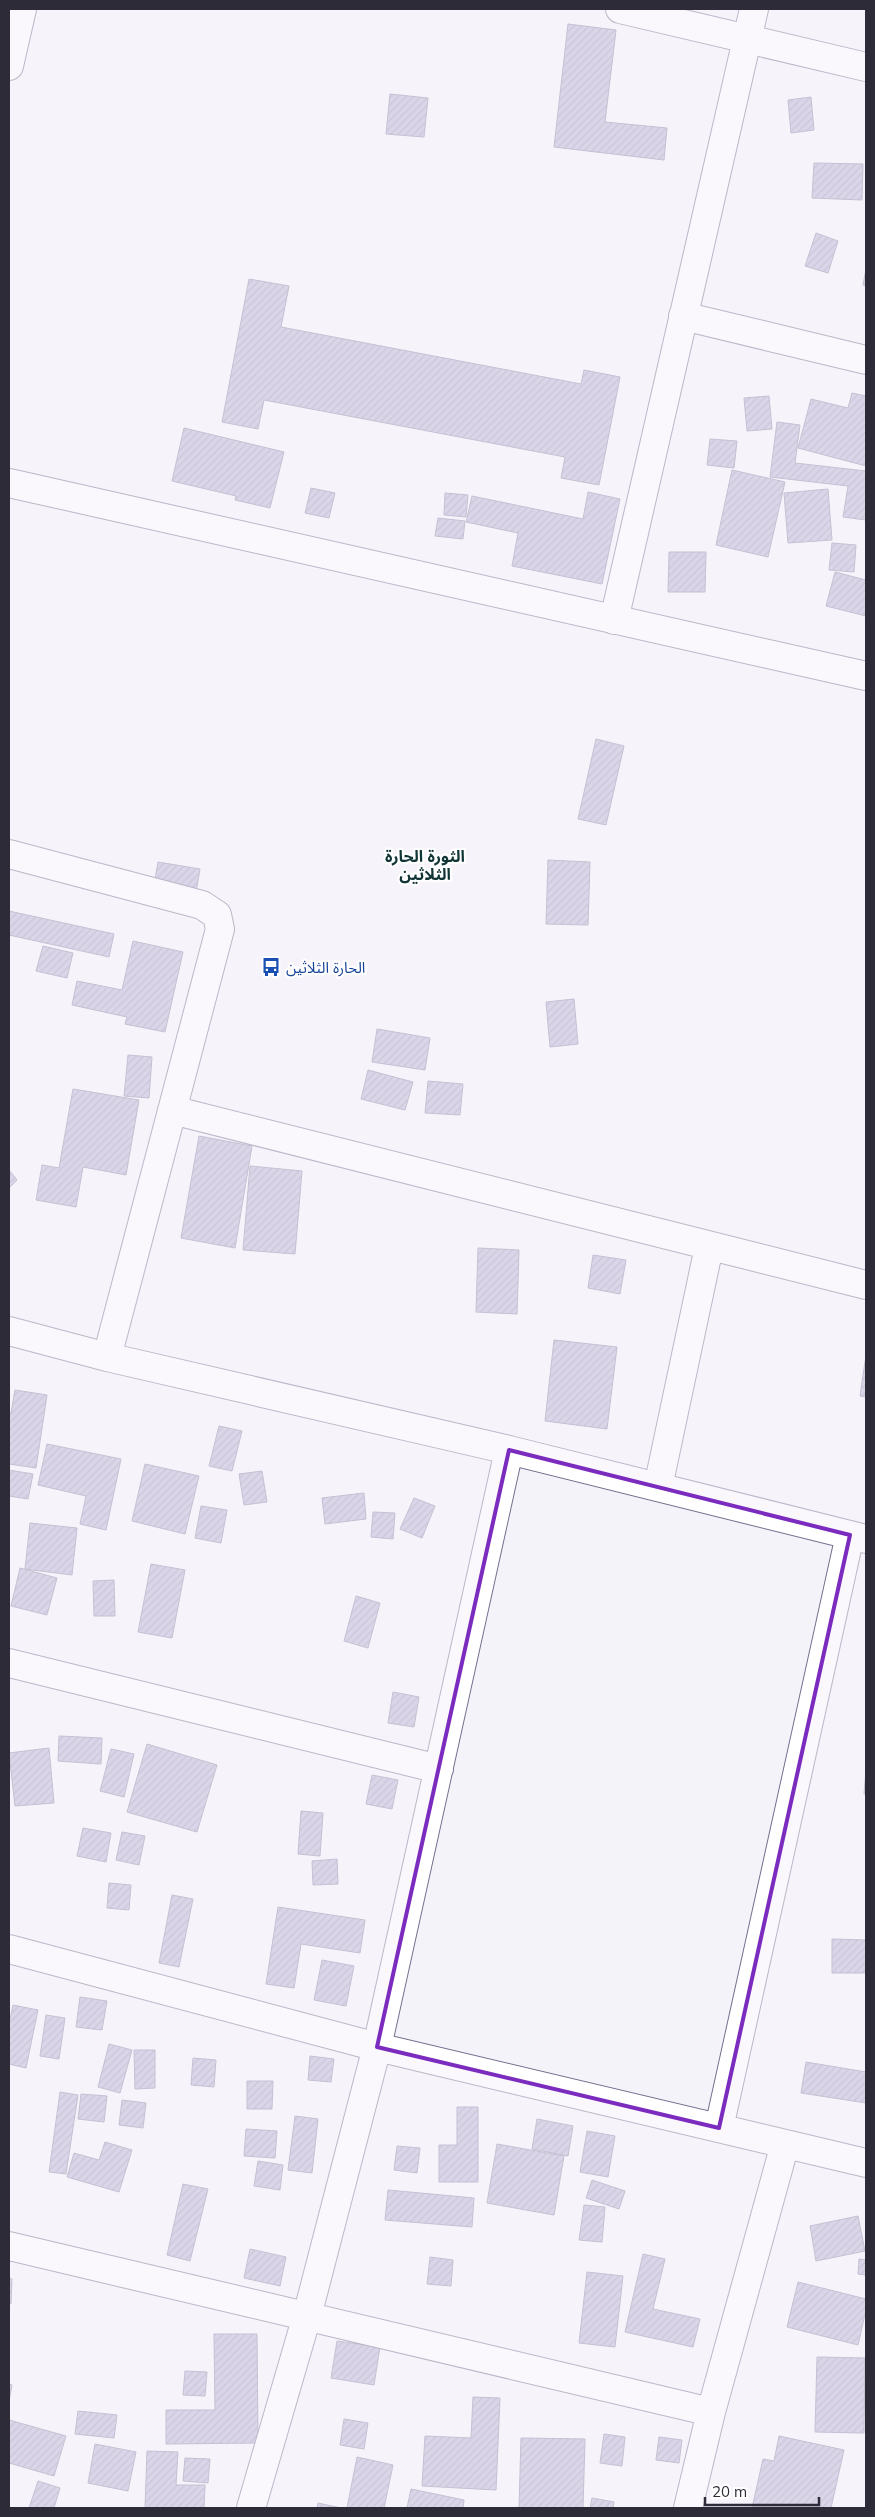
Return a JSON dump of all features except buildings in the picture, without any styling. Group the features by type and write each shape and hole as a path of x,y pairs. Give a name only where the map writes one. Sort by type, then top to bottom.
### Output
{"street":[{"path":"9,66 22,9"},
{"path":"620,9 866,67"},
{"path":"614,620 754,9"},
{"path":"684,316 866,360"},
{"path":"9,483 866,676"},
{"path":"9,854 202,905 217,916 220,929 106,1357"},
{"path":"172,1110 709,1247 866,1285"},
{"path":"658,1488 709,1247"},
{"path":"9,1331 106,1357 509,1450 858,1537 719,2128"},
{"path":"251,2508 307,2316 377,2047 509,1450"},
{"path":"9,1663 439,1770"},
{"path":"9,1950 377,2047 866,2163"},
{"path":"688,2508 711,2412 785,2144"},
{"path":"9,2246 711,2412"}],"highlighted area":[{"path":"509,1450 850,1535 719,2128 377,2047"}],"place":[{"name":"الحارة الثلاثين","path":"271,967"}],"district":[{"name":"الثورة الحارة الثلاثين","path":"425,865"}]}
